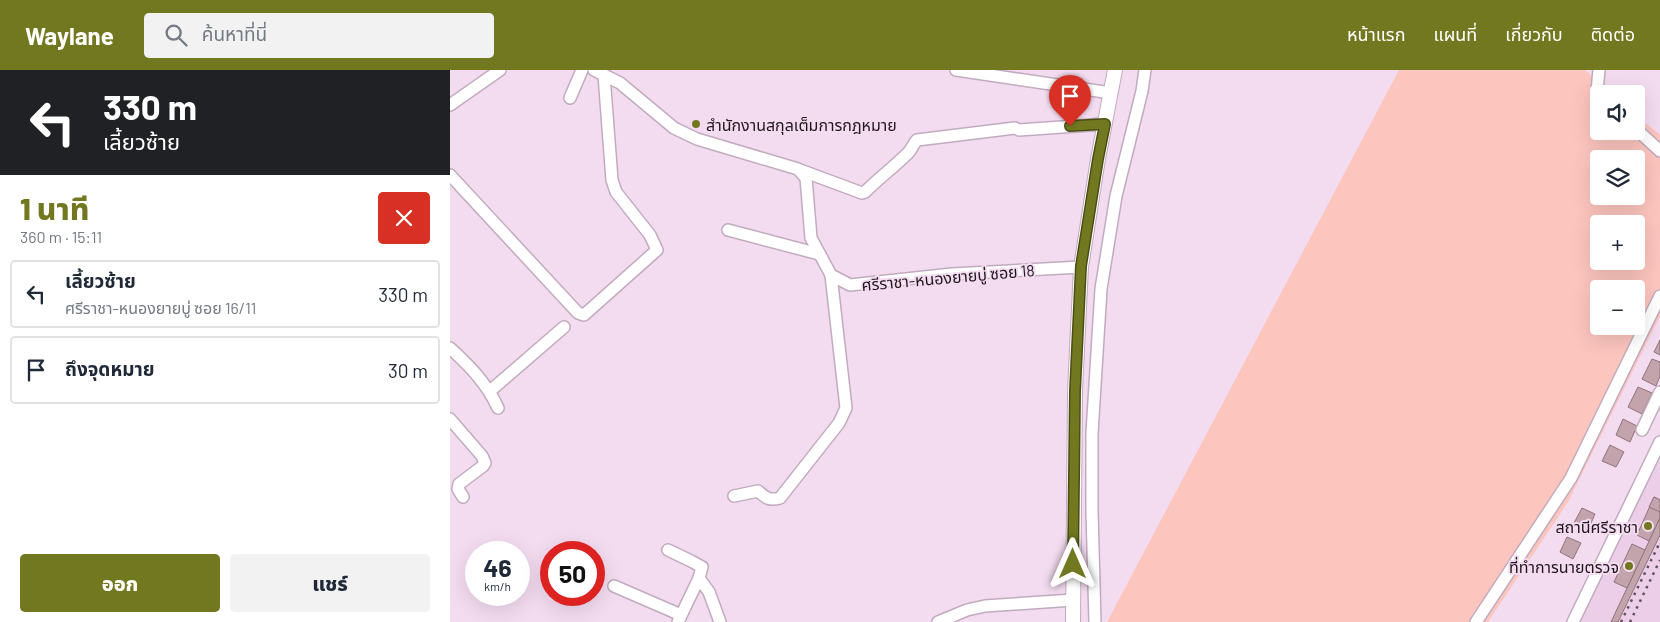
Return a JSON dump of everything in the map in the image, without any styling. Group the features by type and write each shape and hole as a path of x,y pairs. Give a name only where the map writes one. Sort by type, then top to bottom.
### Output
{"main road":[{"path":"1073,622 1075,391 1081,266 1098,159 1115,70"}],"street":[{"path":"450,105 500,70"},
{"path":"570,98 582,70"},
{"path":"956,70 1111,93"},
{"path":"1096,622 1092,511 1092,433 1101,290 1116,196 1142,91 1145,70"},
{"path":"1598,85 1600,70"},
{"path":"599,72 620,83 674,128 697,139 798,169 862,193 898,162 917,140 1017,129 1105,124"},
{"path":"450,175 578,313 584,315 656,250 650,235 616,192 612,180 599,72"},
{"path":"1645,137 1660,151"},
{"path":"734,496 758,491 766,499 780,498 840,423 846,408 831,275 811,238 806,178 798,169"},
{"path":"728,230 819,254"},
{"name":"ศรีราชา-หนองยายบู่ ซอย 18","path":"831,275 850,285 952,274 1081,266"},
{"path":"1476,622 1571,478 1660,296"},
{"path":"490,391 564,326"},
{"path":"450,348 468,364 490,391 498,408"},
{"path":"1642,430 1660,392"},
{"path":"450,419 482,456 485,464 459,484 458,489 463,497"},
{"path":"1573,622 1660,442"},
{"path":"614,586 680,618 699,578 702,567 692,560 668,550"},
{"path":"699,578 708,592 720,622"},
{"path":"938,622 967,610 985,606 1073,600"}],"shaded area":[{"path":"1399,70 1585,70 1602,85 1590,85 1590,140 1645,140 1645,122 1660,135 1660,316 1568,502 1488,622 1107,622"},
{"path":"1660,453 1660,622 1578,622"}],"building":[{"path":"1660,340 1660,355 1654,352"},
{"path":"1652,359 1660,362 1660,376 1656,386 1642,379"},
{"path":"1638,387 1652,393 1642,414 1628,407"},
{"path":"1623,419 1637,426 1630,442 1616,435"},
{"path":"1610,445 1624,452 1616,467 1602,461"},
{"name":"สถานีศรีราชา","path":"1654,497 1660,500 1660,518 1649,541 1637,535"},
{"path":"1654,497 1660,500 1660,512 1649,507"},
{"path":"1582,508 1595,514 1588,530 1574,523"},
{"path":"1660,518 1660,535 1618,622 1611,622"},
{"path":"1567,537 1581,543 1573,559 1560,552"},
{"name":"ที่ทำการนายตรวจ","path":"1632,544 1645,550 1627,588 1614,582"}],"railway":[{"path":"1621,622 1660,542"},
{"path":"1630,622 1660,560"}],"place":[{"name":"สำนักงานสกุลเต็มการกฎหมาย","path":"696,124"},
{"name":"สถานีศรีราชา","path":"1648,526"},
{"name":"ที่ทำการนายตรวจ","path":"1629,566"}],"route":[{"path":"1070,126 1105,124 1081,266 1075,391 1073,564"}]}
